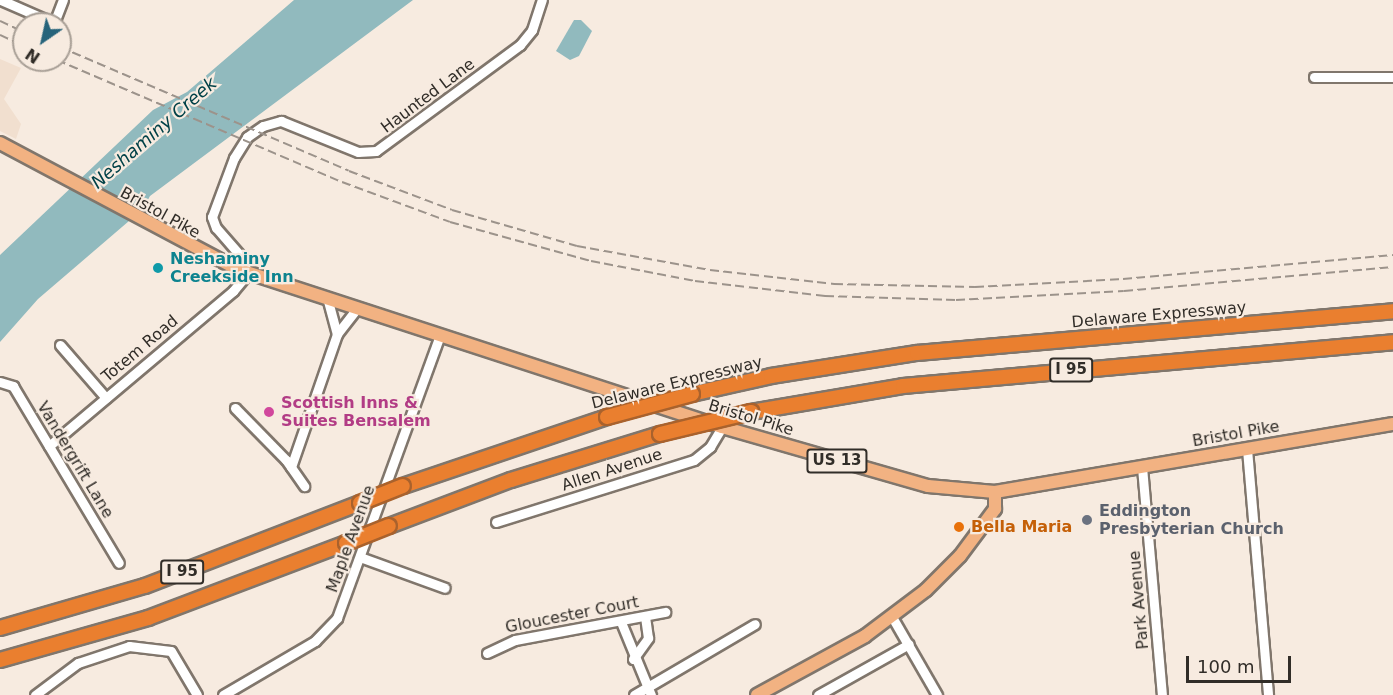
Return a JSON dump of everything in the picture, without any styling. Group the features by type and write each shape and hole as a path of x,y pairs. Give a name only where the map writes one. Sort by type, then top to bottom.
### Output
{"highway":[{"name":"Delaware Expressway","path":"0,628 145,586 403,486 607,417 771,376 894,356 1393,311"},
{"name":"I 95","path":"0,660 138,621 511,480 660,434 751,412 903,386 1393,342"}],"main road":[{"name":"Bristol Pike","path":"0,143 148,225 226,265 439,338 723,427 925,486 995,492 1393,424"},
{"path":"757,695 853,644 926,590 969,545 994,509 995,492"}],"street":[{"path":"0,0 28,12"},
{"name":"Haunted Lane","path":"248,273 229,243 213,225 212,213 237,151 252,133 269,123 286,122 358,152 376,151 520,45 532,30 542,0"},
{"path":"1314,77 1393,77"},
{"path":"226,265 229,243"},
{"name":"Totem Road","path":"49,446 233,291 248,273"},
{"path":"328,301 337,334"},
{"path":"291,467 337,334 356,310"},
{"name":"Maple Avenue","path":"223,695 315,641 332,627 360,557 439,338"},
{"path":"60,345 106,398"},
{"name":"Vandergrift Lane","path":"0,381 14,386 119,563"},
{"path":"236,408 291,467 304,486"},
{"name":"Allen Avenue","path":"496,522 693,460 710,447 723,427"},
{"path":"1247,449 1268,695"},
{"name":"Park Avenue","path":"1142,467 1162,695"},
{"path":"360,557 445,588"},
{"name":"Gloucester Court","path":"487,653 515,640 621,622 664,612"},
{"path":"633,659 648,638 645,617"},
{"path":"892,617 937,695"},
{"path":"621,622 633,659 649,691"},
{"path":"634,695 649,691 755,624"},
{"path":"818,695 909,644"},
{"path":"35,695 78,663 129,646 171,651 197,695"}],"shaded area":[{"path":"0,59 12,64 12,72 19,72 4,99 21,124 16,139 0,131"}],"water":[{"name":"Neshaminy Creek","path":"294,0 413,0 150,196 143,209 38,299 0,342 0,255 153,110 187,92"},
{"path":"574,20 581,20 592,31 579,56 570,60 556,51"}],"railway":[{"path":"0,21 12,26"},
{"path":"0,35 12,40"},
{"path":"72,52 349,171 452,210 577,246 710,270 834,284 975,287 1123,279 1393,255"},
{"path":"72,66 342,182 450,222 591,261 695,281 825,296 956,300 1124,291 1393,267"}],"place":[{"name":"Neshaminy Creekside Inn","path":"158,268"},
{"name":"Scottish Inns & Suites Bensalem","path":"269,412"},
{"name":"Eddington Presbyterian Church","path":"1087,520"},
{"name":"Bella Maria","path":"959,527"}]}
